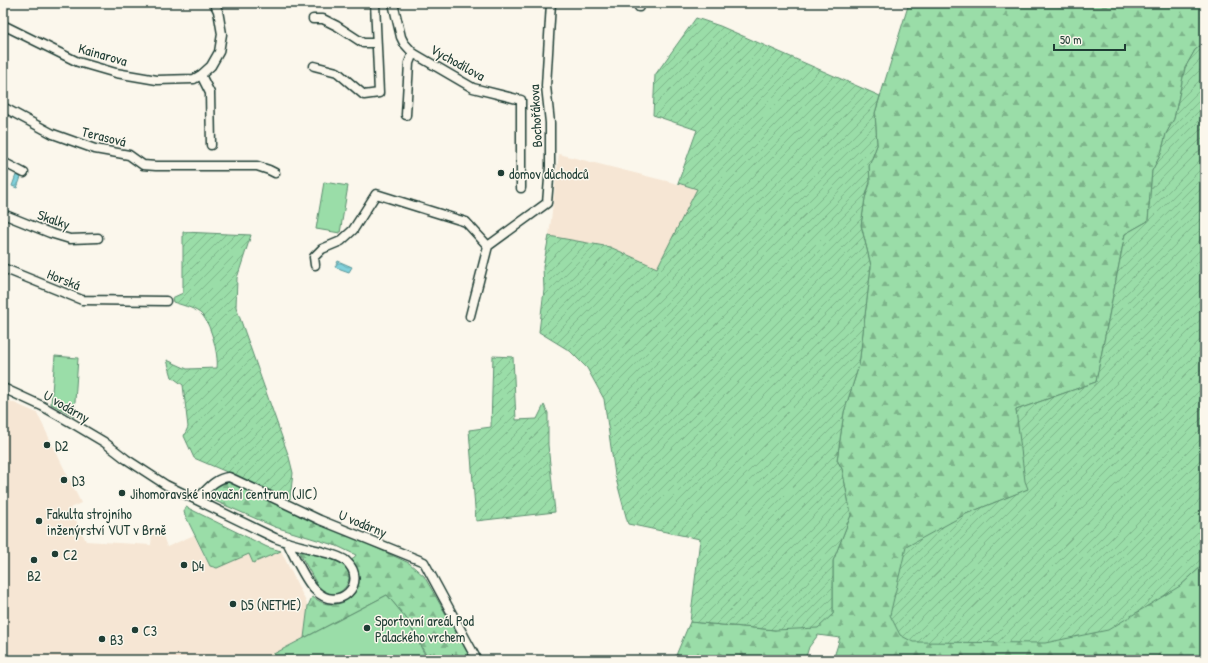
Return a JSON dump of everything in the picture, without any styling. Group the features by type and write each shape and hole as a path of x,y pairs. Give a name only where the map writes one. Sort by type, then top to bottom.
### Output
{"street":[{"path":"211,145 210,93 201,75 211,66 219,52 222,34 218,11 214,3"},
{"path":"314,66 337,72 364,95 379,93 375,3"},
{"name":"Vychodilova","path":"393,3 401,37 413,53 472,88 522,100 521,188"},
{"name":"Bochořákova","path":"488,246 547,203 550,167 550,123 546,86 551,3"},
{"path":"313,19 323,19 337,26 363,43 376,43"},
{"name":"Kainarova","path":"3,25 78,62 116,73 157,80 194,79 201,75"},
{"name":"Vychodilova","path":"406,115 409,63 413,53"},
{"name":"Terasová","path":"3,107 54,134 95,149 130,155 143,164 156,166 257,166 276,173"},
{"path":"3,162 24,173"},
{"path":"315,266 314,257 322,249 341,241 353,230 376,194 466,222 488,246 470,316"},
{"name":"Skalky","path":"3,214 50,233 70,239 98,238"},
{"name":"Horská","path":"3,268 82,300 166,301"},
{"name":"U vodárny","path":"3,388 42,406 104,442 126,459 166,485 287,542 332,555 346,561 354,576 353,588 345,596 335,599 324,597 314,590 287,542"},
{"name":"U vodárny","path":"197,499 217,480 222,477 228,477 320,520 424,562 476,660"}],"shaded area":[{"path":"559,154 698,189 657,268 610,247 549,236"},
{"name":"Fakulta strojního inženýrství VUT v Brně","path":"3,398 37,413 81,503 70,508 86,541 151,545 152,534 163,536 167,547 194,535 208,564 213,568 217,568 249,554 253,563 281,551 308,606 304,638 262,660 3,660"}],"green space":[{"path":"909,3 1205,3 1205,42 1195,50 1185,68 1174,119 1166,134 1161,154 1152,171 1148,221 1125,234 1096,382 1016,410 1029,489 966,514 1180,586 1205,563 1205,660 833,660 840,638 818,635 809,647 805,660 674,660 690,622 775,630 833,614 833,561 851,515 842,469 837,460 844,412 859,365 871,266 861,225 865,198 870,184 869,166 877,145 875,113"},
{"path":"696,18 720,26 880,96 875,113 877,145 869,166 870,182 865,198 861,225 871,266 859,365 844,412 837,460 842,469 851,515 833,561 833,614 818,628 775,630 690,622 700,539 628,524 615,475 604,399 587,368 570,351 539,332 544,290 543,267 549,236 610,247 657,268 697,189 678,183 697,130 653,115 655,75"},
{"path":"1205,42 1205,563 1180,586 1108,630 1045,643 913,642 900,635 890,615 906,547 966,514 1028,489 1025,481 1016,410 1096,382 1125,234 1148,221 1152,171 1161,154 1166,134 1174,119 1185,68 1195,50"},
{"path":"324,182 348,186 340,233 316,229"},
{"path":"183,232 251,235 237,278 236,307 289,457 293,473 290,499 194,458 184,436 188,427 183,385 172,377 167,360 187,369 217,368 217,355 213,338 204,317 194,309 173,302 172,298 183,293"},
{"path":"55,356 78,358 74,416 51,404"},
{"path":"493,356 513,357 516,420 537,419 544,405 548,413 548,445 555,512 476,521 469,430 491,427"},
{"path":"225,478 409,563 424,576 472,660 435,660 431,653 426,655 406,618 387,595 304,638 308,606 312,597 320,602 338,604 346,601 356,590 358,575 352,560 356,555 337,546 275,527 206,497"},
{"path":"186,507 267,547 281,551 253,563 249,554 217,568 210,566 185,515 184,512"},
{"path":"300,551 329,558 343,565 348,571 348,583 339,592 333,594 326,593 319,588 300,554"},
{"name":"Sportovní areál Pod Palackého vrchem","path":"387,595 406,618 425,655 431,653 435,660 262,660"}],"water":[{"path":"16,175 21,177 17,188 12,186"},
{"path":"338,261 352,267 349,272 335,267"}],"place":[{"name":"domov důchodců","path":"501,173"},
{"name":"D2","path":"47,445"},
{"name":"D3","path":"64,480"},
{"name":"Jihomoravské inovační centrum (JIC)","path":"122,493"},
{"name":"Fakulta strojního inženýrství VUT v Brně","path":"39,521"},
{"name":"C2","path":"55,554"},
{"name":"B2","path":"34,560"},
{"name":"D4","path":"184,565"},
{"name":"D5 (NETME)","path":"233,604"},
{"name":"Sportovní areál Pod Palackého vrchem","path":"367,628"},
{"name":"C3","path":"135,630"},
{"name":"B3","path":"102,639"}]}
